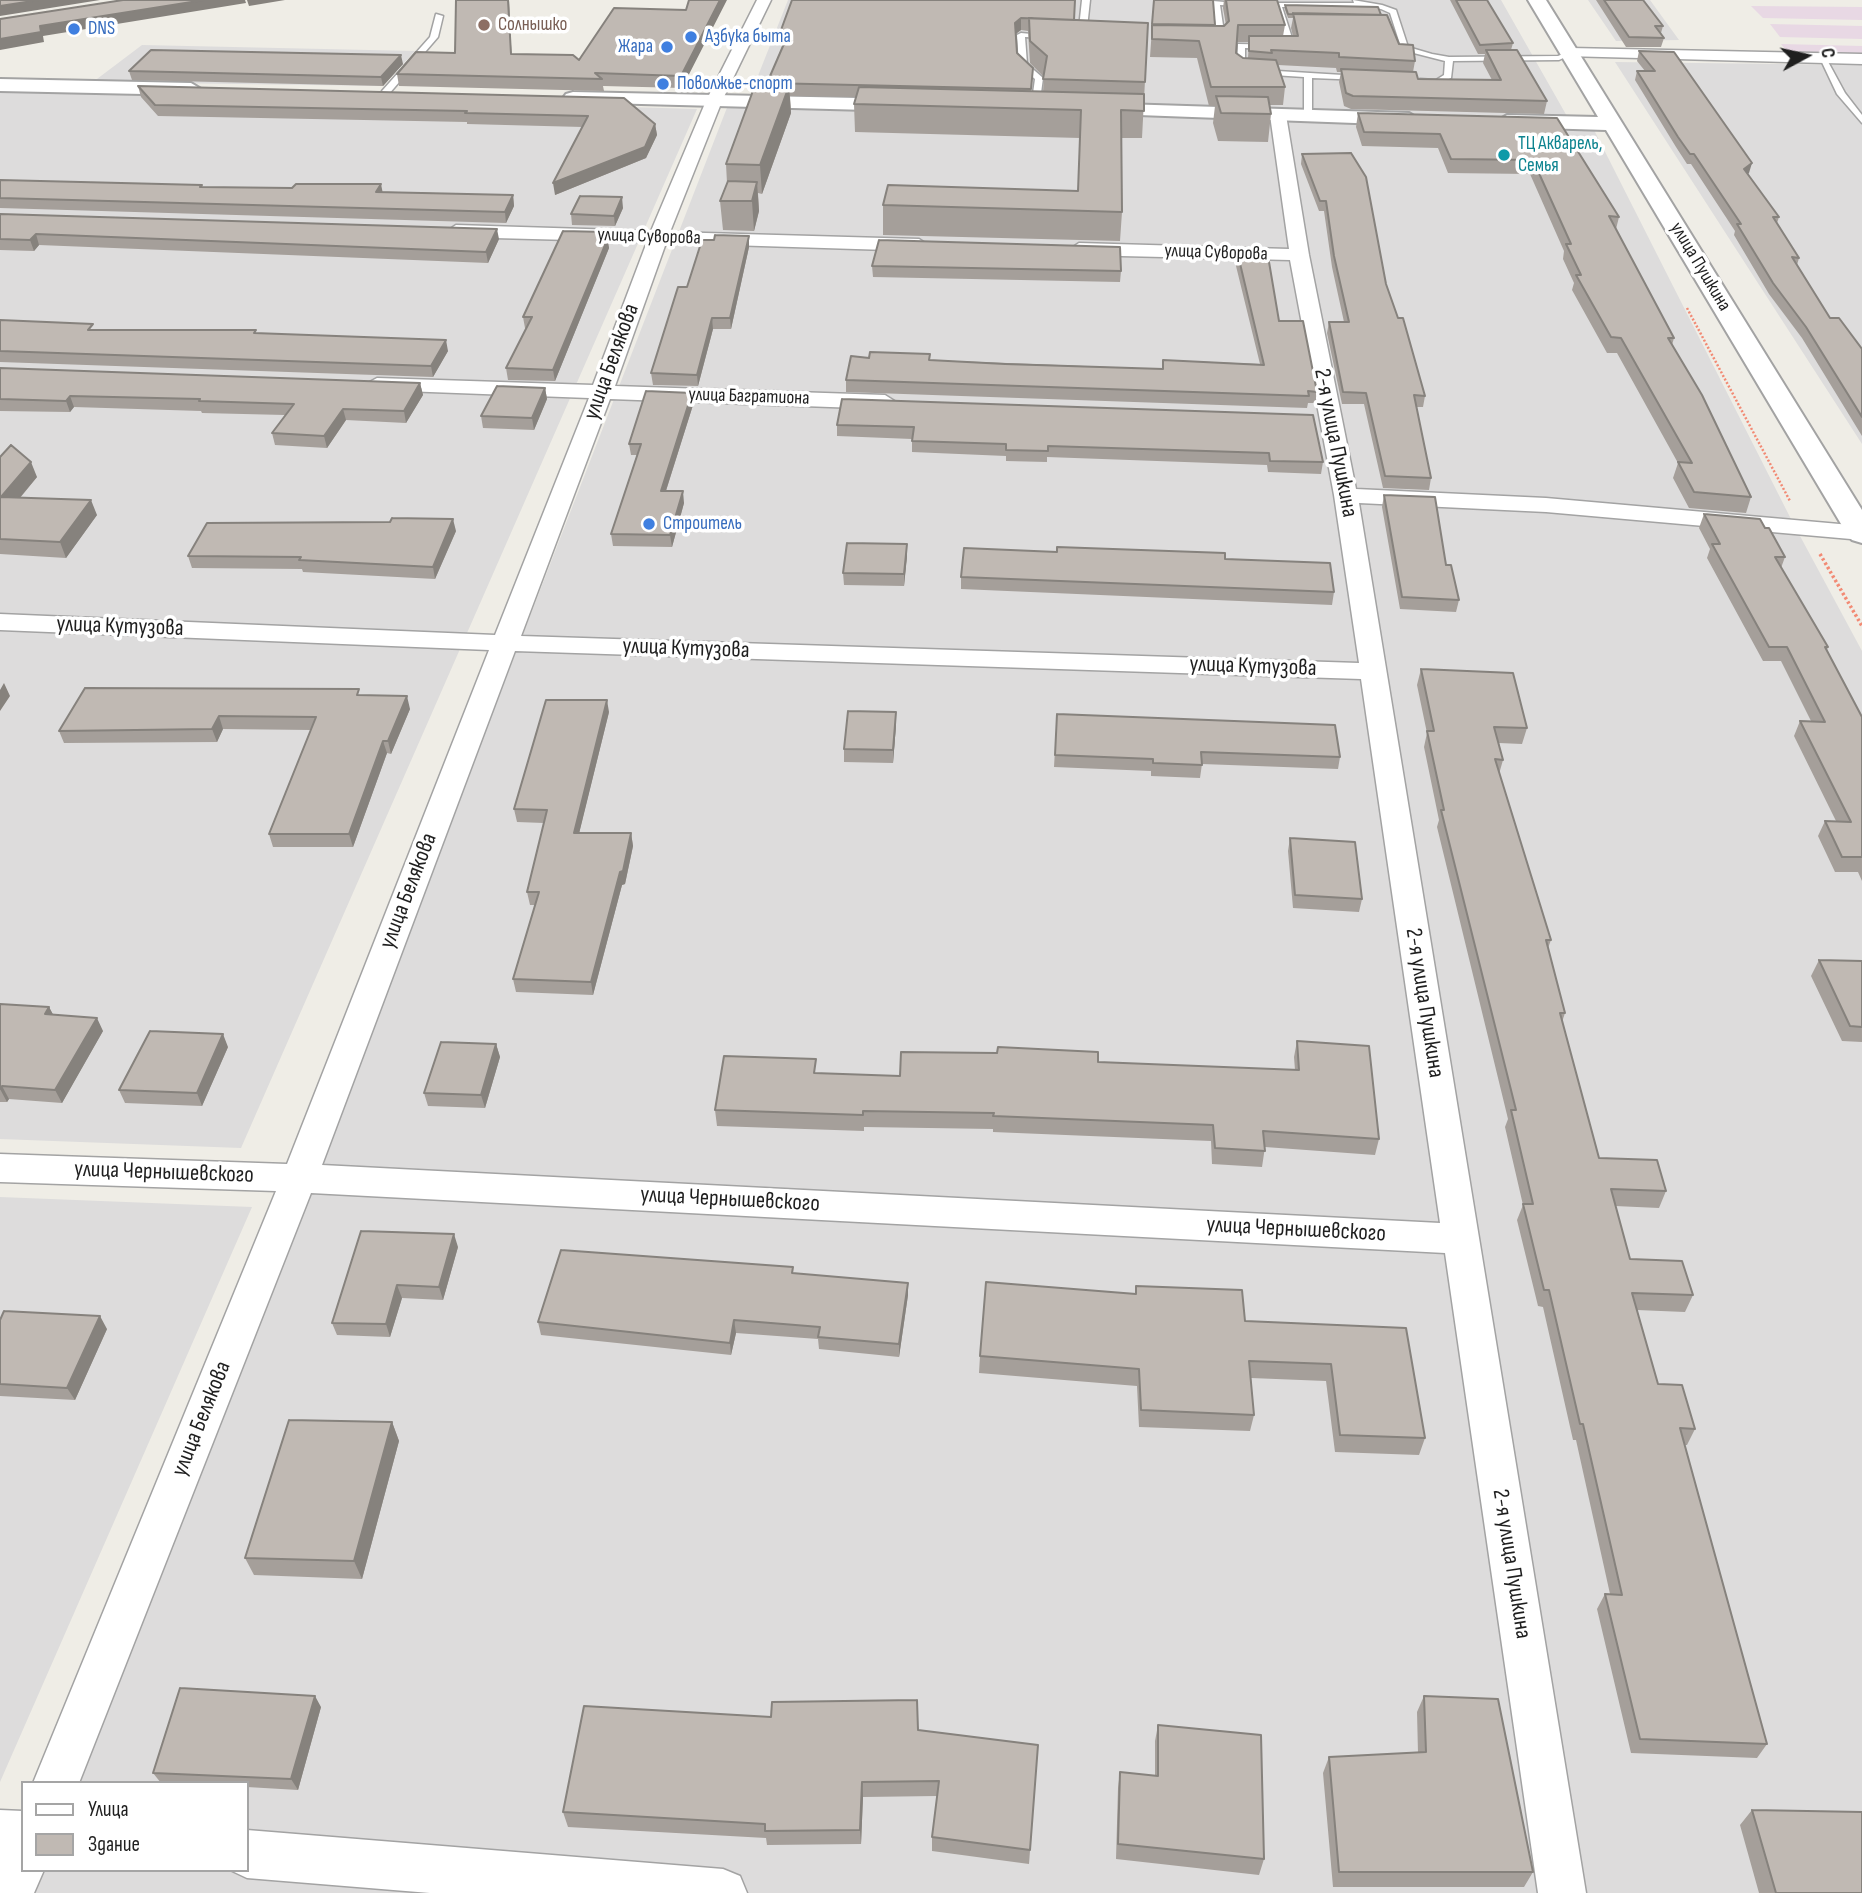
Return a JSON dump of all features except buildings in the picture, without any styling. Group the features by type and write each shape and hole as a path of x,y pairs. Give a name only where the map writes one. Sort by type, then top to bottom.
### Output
{"street":[{"name":"улица Белякова","path":"57,1781 299,1178 602,391 658,238 714,102 764,0"},
{"name":"улица Пушкина","path":"1537,0 1862,533"},
{"path":"1570,53 1862,59"},
{"path":"0,85 206,89"},
{"path":"379,93 413,94"},
{"path":"550,97 923,106"},
{"path":"1028,107 1431,119"},
{"name":"2-я улица Пушкина","path":"1293,116 1299,255 1317,418 1346,495 1562,1893"},
{"path":"1485,121 1614,124"},
{"name":"улица Суворова","path":"434,230 937,245"},
{"name":"улица Суворова","path":"1062,249 1299,255"},
{"name":"улица Багратиона","path":"356,383 905,402"},
{"path":"1346,495 1546,505 1862,533"},
{"name":"улица Кутузова","path":"0,622 505,643 1373,671"},
{"name":"улица Чернышевского","path":"0,1168 299,1178 1460,1239"},
{"path":"0,1834 21,1835"},
{"path":"248,1854 723,1893"},
{"path":"10,1893 21,1868"}],"lane":[{"path":"1084,37 1086,0"},
{"path":"1265,5 1358,3 1382,7 1393,12 1405,48 1449,59 1559,58 1570,53"},
{"path":"1208,39 1222,39 1216,4 1253,4"},
{"path":"1277,5 1291,47 1241,46 1241,71 1372,78"},
{"path":"379,93 434,37 439,16"},
{"path":"1283,23 1296,23"},
{"path":"1384,24 1397,25"},
{"path":"1028,107 1039,78 1023,65 1021,35 1059,37"},
{"path":"1071,37 1098,37"},
{"path":"1822,58 1841,94 1862,121"},
{"path":"1411,80 1437,82 1448,76 1449,59"},
{"path":"1293,116 1308,75"}],"shaded area":[{"path":"788,0 1501,0 1568,118 750,96"},
{"path":"1588,0 1650,0 1679,40 1616,41"},
{"path":"1751,6 1862,7 1862,20 1763,18"},
{"path":"1770,24 1862,26 1862,39 1780,37"},
{"path":"1781,44 1862,46 1862,55 1788,53"},
{"path":"142,45 415,51 383,86 93,82"},
{"path":"1615,62 1862,65 1862,444"},
{"path":"0,89 697,109 241,1148 0,1139"},
{"path":"728,105 1593,128 1793,523 1862,651 1862,1893 35,1893 43,1872 248,1872 248,1781 79,1781"},
{"path":"0,1197 252,1207 0,1782"}],"place":[{"name":"Солнышко","path":"484,25"},
{"name":"DNS","path":"74,29"},
{"name":"Азбука быта","path":"691,37"},
{"name":"Жара","path":"667,47"},
{"name":"Поволжье-спорт","path":"663,84"},
{"name":"ТЦ Акварель, Семья","path":"1504,155"},
{"name":"Строитель","path":"649,524"}]}
